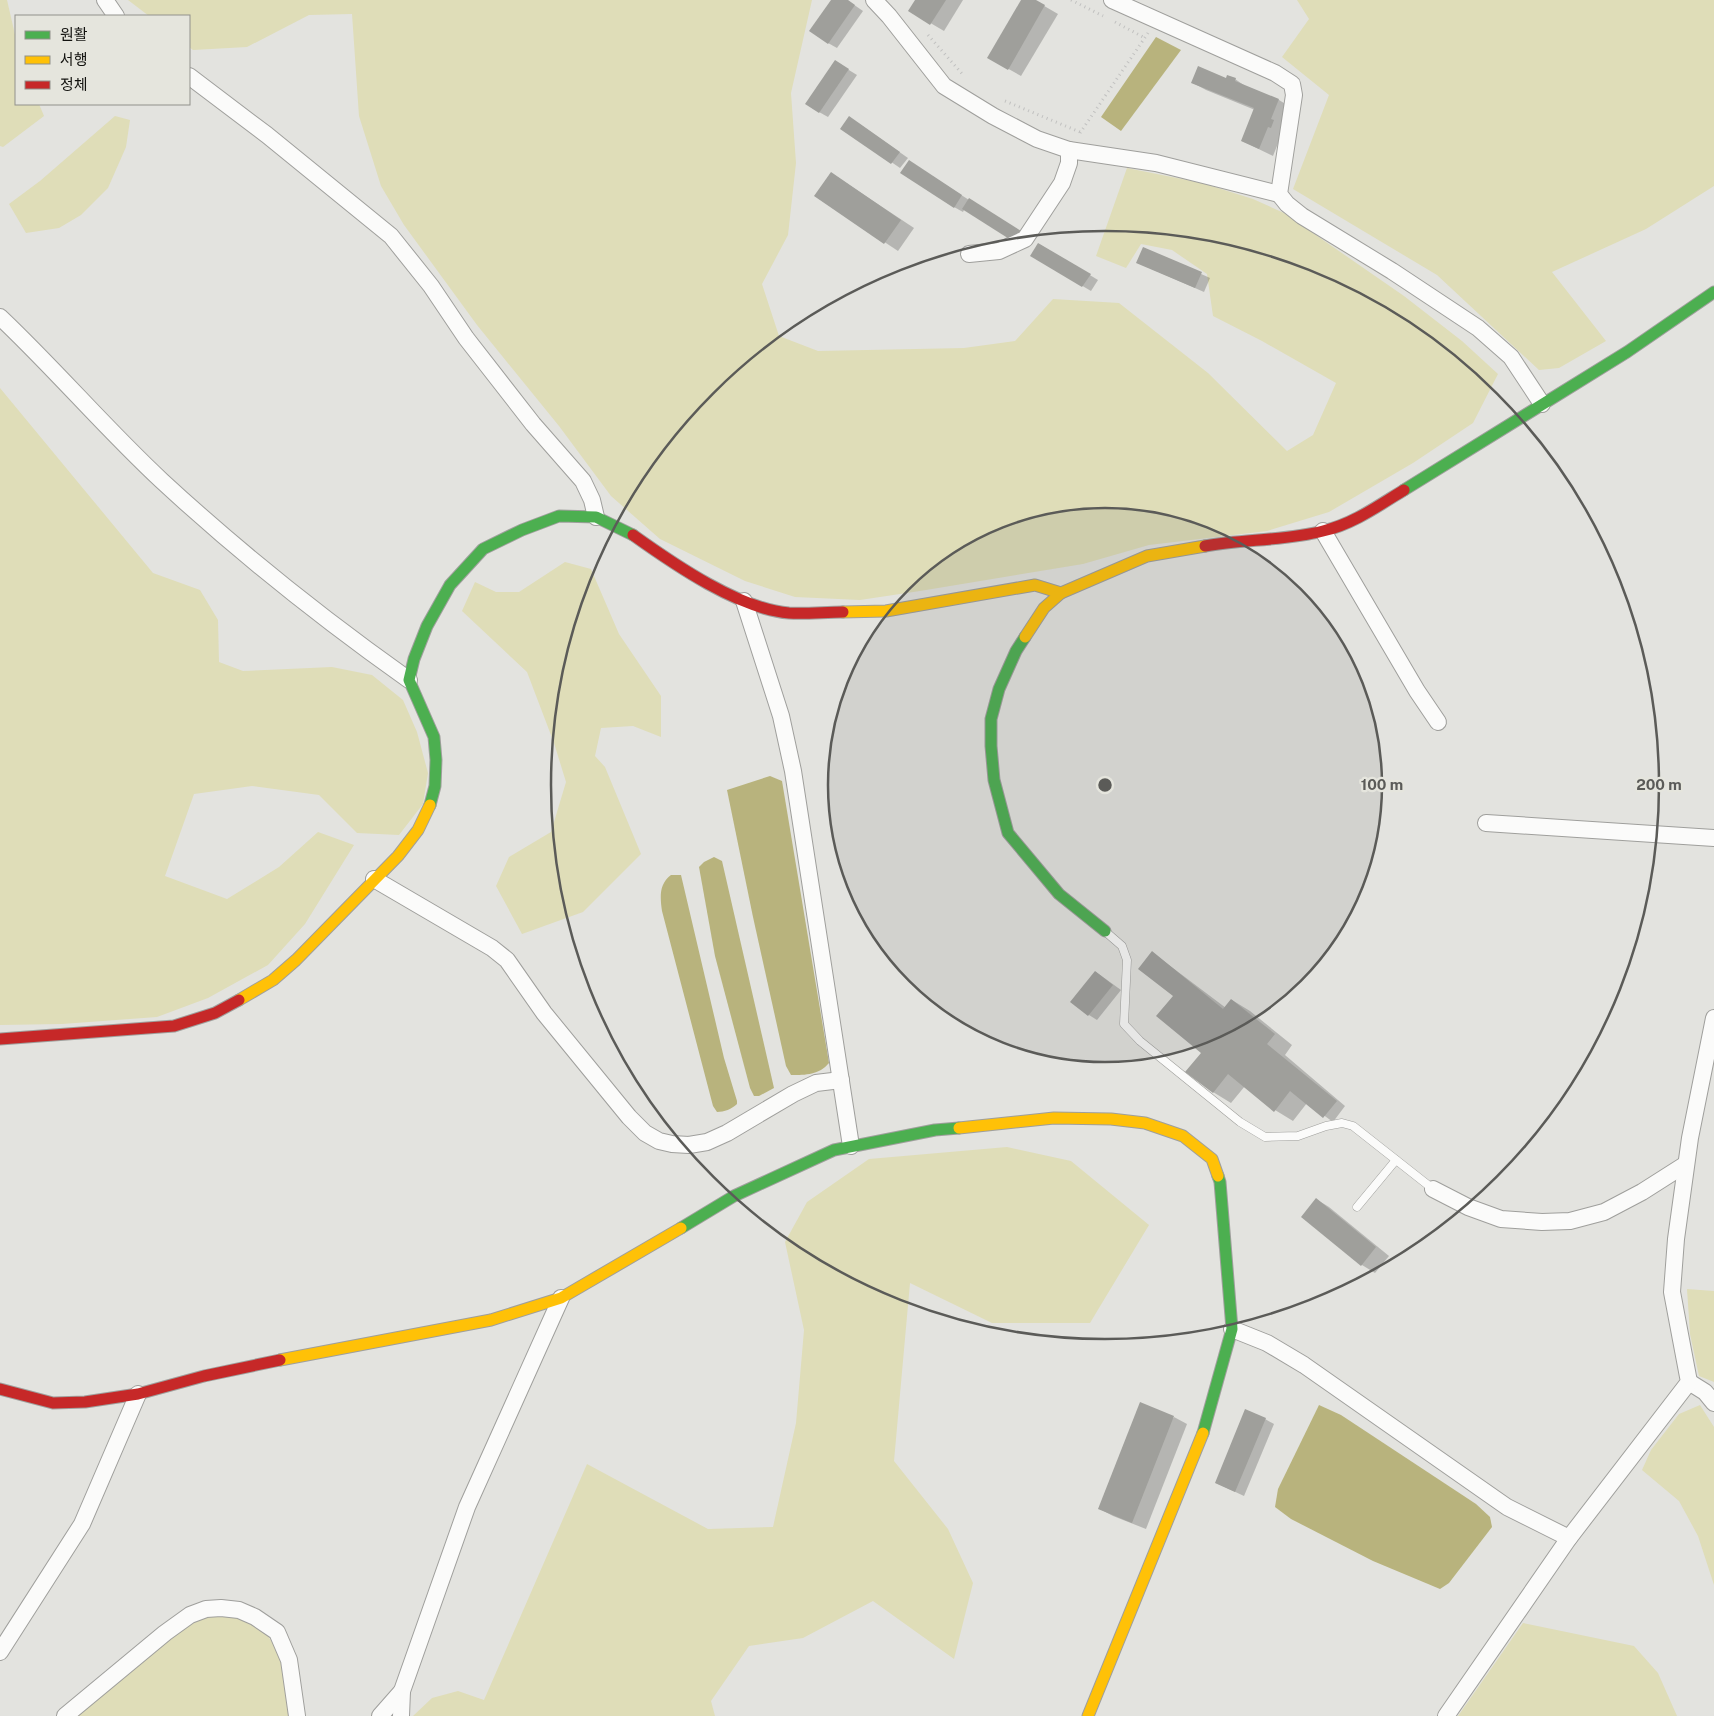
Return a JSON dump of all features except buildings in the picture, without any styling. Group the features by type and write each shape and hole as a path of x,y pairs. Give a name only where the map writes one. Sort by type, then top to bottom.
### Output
{"street":[{"path":"105,0 115,15"},
{"path":"874,0 889,16 944,86 993,116 1037,139 1069,150 1156,164 1280,194 1287,204 1302,216 1392,271 1478,328 1511,357 1542,404"},
{"path":"1112,0 1275,73 1292,84 1294,95 1280,194"},
{"path":"190,77 267,135 391,236 431,286 484,362 533,424 582,480 592,500 596,517"},
{"path":"969,254 999,251 1025,239 1062,183 1069,163 1069,150"},
{"path":"1105,931 1059,894 1008,833 994,780 991,719 1000,688 1016,651 1044,608 1061,592 1147,556 1209,545 1268,540 1323,531 1358,518 1627,352 1714,292"},
{"path":"0,317 140,459 213,527 357,643 409,680 434,737 436,760 435,786 429,810 418,830 398,856 296,960 273,980 215,1013 174,1026 0,1039"},
{"path":"409,680 414,659 431,618 450,585 483,549 522,530 559,516 596,517 629,532 657,552 715,587 757,606 789,613 886,611 1035,585 1061,592"},
{"path":"1323,531 1417,691 1438,722"},
{"path":"744,601 781,716 793,771 851,1146"},
{"path":"1486,823 1714,838"},
{"path":"374,879 492,948 507,960 544,1013 629,1117 645,1133 659,1141 688,1145 707,1142 727,1133 816,1083 841,1080"},
{"path":"1714,1018 1686,1164 1676,1239 1672,1292 1689,1382 1705,1392 1714,1403"},
{"path":"1,1388 53,1403 85,1402 138,1394 204,1376 491,1320 561,1298 734,1196 834,1150 936,1130 1054,1118 1145,1123 1183,1136 1212,1159 1220,1182 1232,1329 1202,1437 1088,1716"},
{"path":"1433,1189 1468,1207 1501,1219 1542,1222 1570,1221 1604,1212 1642,1192 1686,1164"},
{"path":"401,1716 402,1692 467,1507 561,1298"},
{"path":"1232,1329 1267,1342 1304,1365 1499,1502 1534,1522 1569,1538"},
{"path":"1446,1716 1569,1538 1689,1382"},
{"path":"0,1652 82,1524 138,1394"},
{"path":"65,1716 165,1632 190,1615 206,1609 221,1608 238,1610 255,1617 277,1632 289,1660 297,1716"},
{"path":"380,1716 402,1692"}],"lane":[{"path":"1105,931 1122,946 1127,960 1124,1024 1140,1041 1240,1122 1265,1137 1298,1136 1326,1126 1342,1123 1353,1126 1433,1189"},
{"path":"1357,1207 1396,1160"}],"path":[{"path":"1069,150 1157,20"},
{"path":"923,28 961,74 968,79"},
{"path":"1000,99 1080,132"}],"shaded area":[{"path":"0,0 7,0 15,35 15,105 39,105 44,116 3,147 0,146"},
{"path":"128,0 812,0 791,93 796,163 788,235 762,284 779,336 818,351 964,348 1015,341 1053,299 1119,303 1208,373 1287,451 1313,435 1336,383 1213,316 1207,274 1172,250 1141,244 1126,268 1096,256 1127,168 1202,183 1253,199 1284,213 1404,296 1462,341 1498,374 1473,423 1413,463 1329,512 1267,531 1149,545 1083,564 920,591 860,600 795,597 745,581 660,539 611,496 559,426 477,325 404,225 381,186 359,116 352,14 309,15 247,47 193,50 190,48 190,15 148,15"},
{"path":"1297,0 1714,0 1714,186 1646,229 1552,272 1606,341 1559,368 1539,370 1437,275 1293,189 1329,95 1282,57 1309,19"},
{"path":"1156,37 1181,50 1121,131 1101,117"},
{"path":"115,116 130,120 126,147 108,188 81,215 59,228 26,233 9,204 40,181"},
{"path":"0,388 153,573 200,590 218,620 219,662 243,671 332,667 372,675 403,700 417,732 428,773 423,804 399,835 357,833 319,795 252,786 194,794 165,876 227,899 279,867 318,832 354,845 305,924 268,965 208,998 157,1017 62,1024 0,1025"},
{"path":"565,562 591,569 619,634 661,696 661,737 633,726 601,728 595,756 605,767 641,854 583,912 522,934 496,886 509,857 551,832 566,782 554,743 527,672 462,611 475,582 496,592 519,592"},
{"path":"770,776 782,781 829,1063 817,1072 807,1074 791,1075 786,1066 727,790"},
{"path":"714,857 722,861 774,1088 759,1096 754,1096 750,1088 715,956 699,867"},
{"path":"671,875 681,875 724,1058 737,1101 735,1106 722,1111 717,1112 713,1106 662,911 662,887"},
{"path":"1007,1147 1071,1161 1149,1225 1090,1323 992,1323 910,1283 894,1461 948,1529 973,1583 954,1659 873,1601 803,1638 749,1646 711,1701 715,1716 413,1716 432,1698 458,1691 484,1700 587,1464 708,1529 773,1527 796,1423 804,1330 785,1242 807,1202 869,1159"},
{"path":"1687,1289 1714,1291 1714,1382 1699,1376 1690,1334"},
{"path":"1319,1405 1341,1415 1476,1504 1490,1517 1492,1527 1449,1583 1440,1589 1373,1561 1291,1519 1275,1507 1278,1489"},
{"path":"1700,1405 1714,1427 1714,1585 1698,1536 1679,1501 1642,1470 1651,1450 1679,1414"},
{"path":"228,1614 240,1617 259,1627 275,1648 285,1675 292,1716 77,1716 173,1636 206,1615"},
{"path":"1523,1623 1634,1646 1658,1673 1677,1716 1458,1716"}],"traffic: fast":[{"path":"1404,490 1627,352 1714,292"},
{"path":"430,805 435,786 436,760 434,737 409,680 414,659 427,626 450,585 483,549 522,530 559,516 596,517 633,535"},
{"path":"1025,637 1016,651 999,689 991,719 994,780 1008,833 1059,894 1105,931"},
{"path":"681,1228 734,1196 834,1150 935,1130 959,1128"},
{"path":"1203,1433 1232,1329 1218,1176"}],"traffic: slow":[{"path":"1025,637 1044,608 1061,593 1147,556 1205,546"},
{"path":"843,612 886,611 1035,585 1061,593"},
{"path":"239,1000 273,980 296,960 398,856 418,830 430,805"},
{"path":"959,1128 1054,1118 1111,1119 1145,1123 1183,1136 1212,1159 1218,1176"},
{"path":"280,1360 491,1320 561,1298 681,1228"},
{"path":"1088,1716 1203,1433"}],"traffic: jam":[{"path":"1205,546 1294,537 1334,528 1355,519 1404,490"},
{"path":"633,535 708,584 749,603 770,610 789,613 843,612"},
{"path":"0,1039 174,1026 215,1013 239,1000"},
{"path":"0,1389 53,1403 85,1402 138,1394 204,1376 280,1360"}]}
